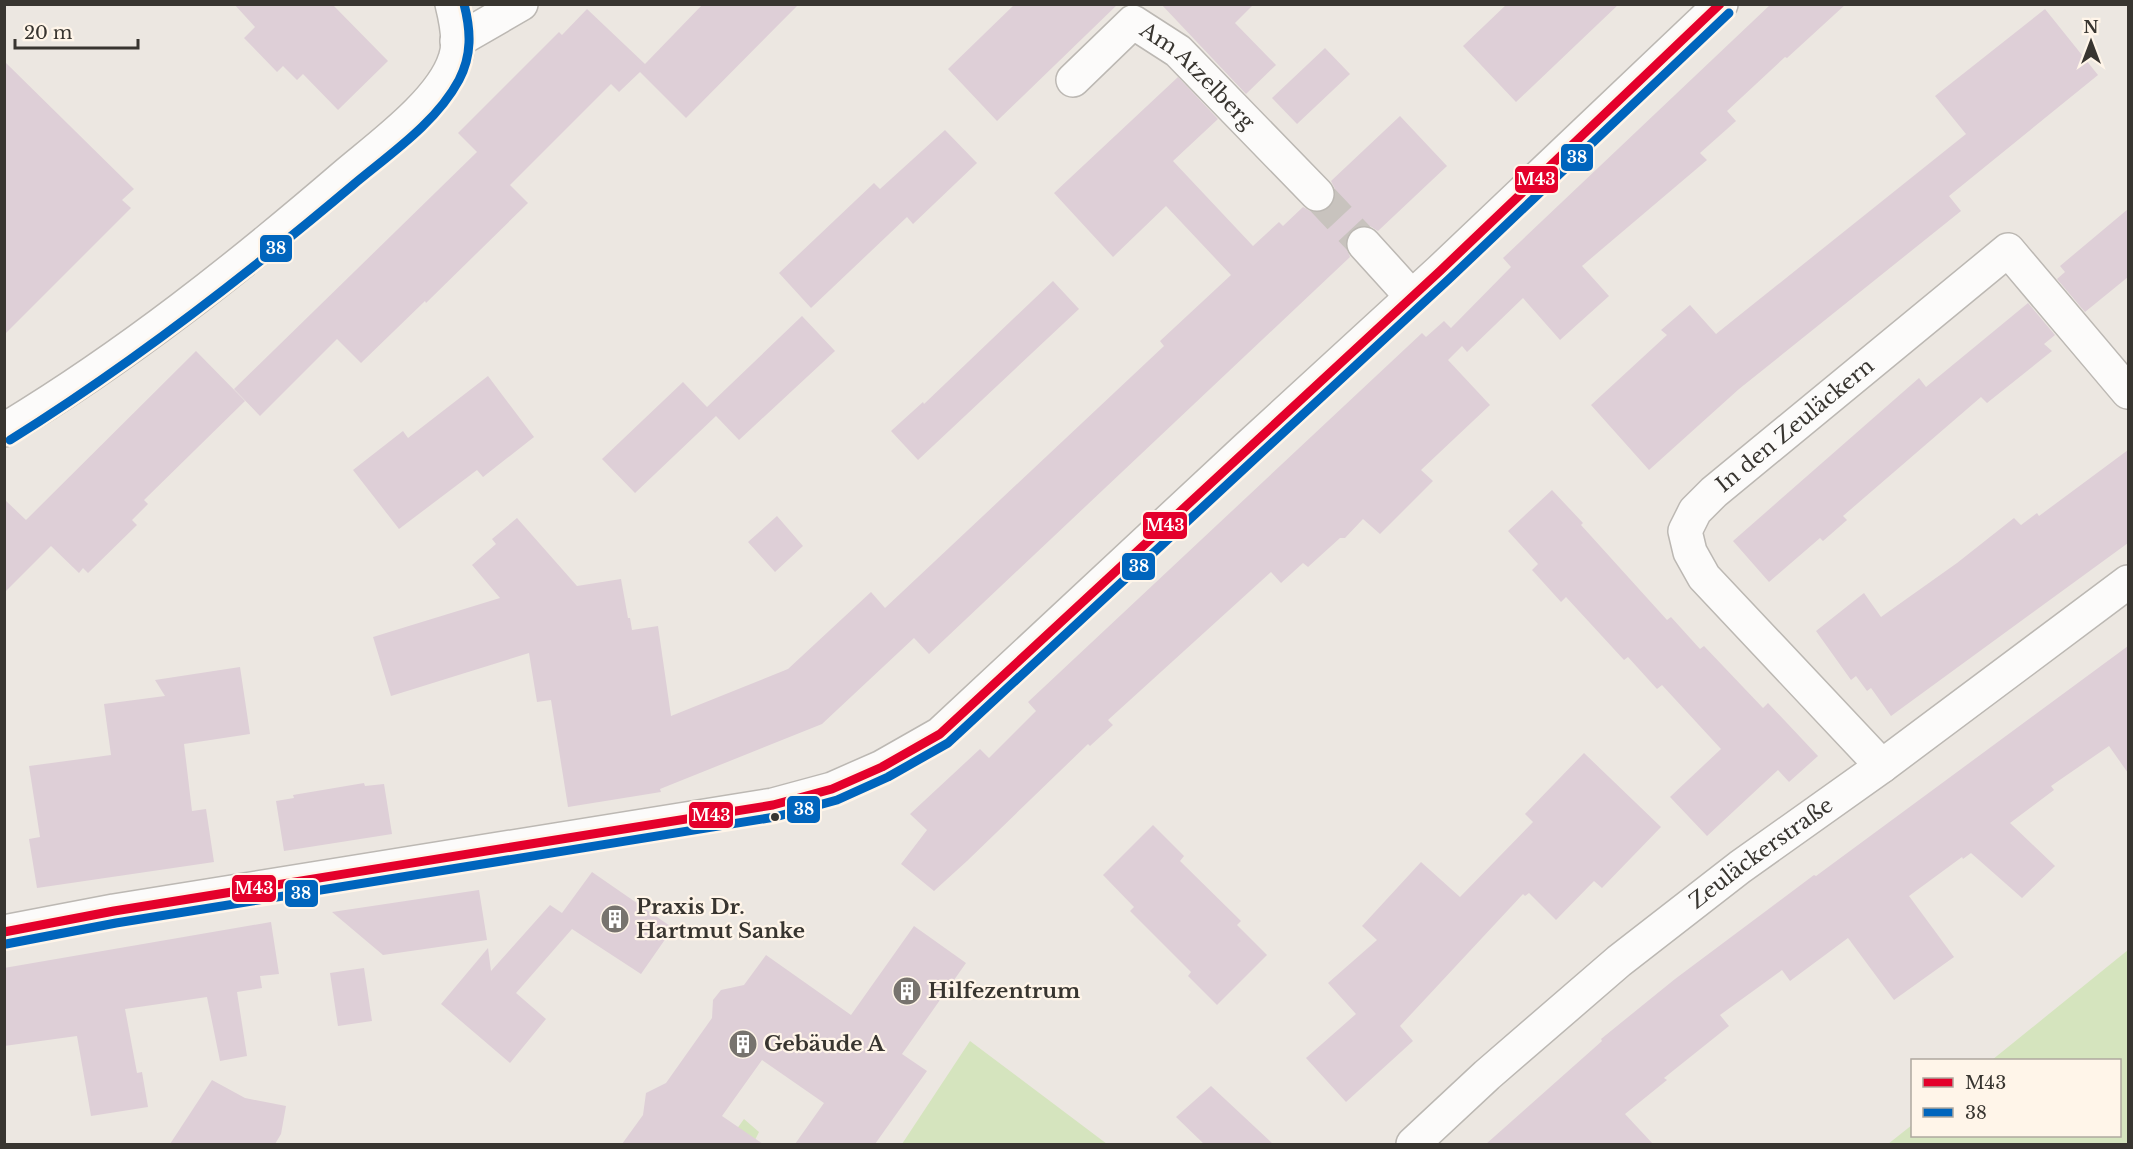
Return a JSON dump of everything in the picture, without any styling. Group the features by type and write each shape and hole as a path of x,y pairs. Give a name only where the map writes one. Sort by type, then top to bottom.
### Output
{"street":[{"path":"4,430 62,395 143,338 286,227 429,100 456,58 456,21 452,4"},
{"path":"457,41 521,4"},
{"path":"4,932 114,911 773,805 832,789 872,772 940,734 1412,297 1721,4"},
{"name":"Am Atzelberg","path":"1073,80 1133,22 1178,51 1317,194"},
{"path":"1364,244 1412,297"},
{"name":"In den Zeuläckern","path":"1882,766 1704,577 1690,552 1685,531 1695,511 1714,492 2008,250 2128,392"},
{"name":"Zeuläckerstraße","path":"1413,1144 1487,1075 1619,961 1740,867 1882,766 2128,582"}],"green space":[{"path":"2128,950 2128,1144 1888,1144 1911,1126 1911,1137 2121,1137 2121,1059 1993,1059"},
{"path":"970,1041 1107,1144 902,1144"},
{"path":"744,1119 759,1132 753,1144 726,1144"}],"building":[{"path":"234,4 332,4 388,61 338,110 303,74 297,80 283,66 277,72 244,38 255,27"},
{"path":"703,4 799,4 686,118 640,72 619,92 611,84 510,185 528,203 361,363 337,339 260,416 234,389 477,152 458,133 559,32 562,35 587,9 645,64"},
{"path":"1015,4 1118,4 997,121 948,69"},
{"path":"1161,4 1254,4 1235,23 1276,65 1246,94"},
{"path":"1507,4 1619,4 1516,102 1463,46"},
{"path":"1771,4 1846,4 1727,111 1736,121 1700,153 1707,160 1582,266 1609,296 1560,340 1523,298 1467,352 1462,346 1448,360 1490,405 1421,470 1433,481 1380,534 1363,519 1345,538 1340,538 1308,567 1303,563 1281,583 1271,572 1108,720 1113,725 1090,746 1088,744 934,891 901,864 927,830 910,814 980,749 989,758 1036,711 1028,702 1422,333 1426,337 1444,321 1451,328 1511,267 1503,258"},
{"path":"2045,9 2098,75 1949,196 1961,211 1739,389 1649,470 1591,405 1667,335 1661,330 1690,305 1716,334 1966,134 1935,96"},
{"path":"1325,48 1350,74 1297,124 1272,98"},
{"path":"4,61 134,189 122,200 131,208 4,335"},
{"path":"1178,77 1218,119 1173,161 1253,246 1279,222 1283,226 1303,207 1312,212 1322,212 1330,208 1335,199 1335,189 1331,181 1400,116 1447,166 1378,231 1370,226 1361,226 1351,231 1346,239 1350,257 929,654 914,638 822,724 660,789 661,792 568,807 551,700 537,702 529,653 391,696 373,637 500,598 472,565 496,544 492,539 517,518 577,586 621,579 632,630 658,626 671,716 788,669 871,592 885,608 1164,346 1160,341 1231,275 1166,206 1113,257 1054,193"},
{"path":"945,130 977,163 913,224 907,217 811,308 779,273 874,183 880,189"},
{"path":"2128,209 2128,277 2085,312 2057,279 2065,272 2060,266"},
{"path":"1053,281 1079,309 918,460 891,431 923,402 924,404"},
{"path":"2028,303 2055,335 2044,344 2052,351 1987,403 1981,397 1843,516 1847,520 1823,541 1820,538 1769,582 1733,541 1919,378 1926,387"},
{"path":"802,316 835,351 739,440 716,416 635,493 602,459 683,382 707,407"},
{"path":"196,351 245,401 144,500 148,504 132,520 137,525 88,573 83,568 79,573 51,546 4,593 4,499 26,520"},
{"path":"488,376 534,437 483,477 477,470 399,529 353,470 403,431 408,438"},
{"path":"2128,450 2128,543 1891,716 1871,688 1867,691 1856,676 1851,680 1816,631 1864,593 1881,617 1957,563 2014,518 2021,525 2037,513 2039,516"},
{"path":"1552,490 1667,620 1671,617 1700,649 1704,646 1763,708 1768,703 1818,756 1789,782 1778,770 1707,836 1670,797 1721,749 1662,685 1657,689 1628,657 1624,660 1566,597 1561,602 1532,570 1538,564 1508,531"},
{"path":"777,516 803,546 775,572 748,542"},
{"path":"2128,646 2128,773 2109,746 2051,786 2054,790 2010,823 2055,866 2022,898 1971,853 1963,859 1962,857 1909,896 1954,957 1894,1000 1848,938 1790,981 1782,970 1720,1015 1729,1026 1664,1078 1667,1080 1625,1114 1653,1144 1486,1144 1602,1041 1601,1039 1675,979"},
{"path":"240,667 250,734 184,744 192,811 206,809 214,862 37,888 29,839 40,837 29,766 111,755 104,704 165,696 155,680"},
{"path":"1584,753 1661,827 1602,888 1594,881 1556,920 1529,893 1525,896 1523,894 1400,1026 1413,1041 1346,1102 1306,1058 1356,1014 1328,983 1377,940 1362,926 1421,862 1460,897 1533,822 1525,814"},
{"path":"364,783 365,786 384,784 392,834 284,851 276,801 294,798 293,795"},
{"path":"1153,825 1184,856 1180,861 1241,921 1237,925 1267,955 1217,1005 1188,976 1191,972 1130,911 1134,907 1103,875"},
{"path":"592,872 673,928 641,974 572,929 516,993 546,1019 510,1063 441,1004 488,948 491,971 550,905 562,913"},
{"path":"479,890 487,940 383,955 332,912"},
{"path":"271,922 279,974 260,976 262,988 237,992 247,1056 220,1061 207,997 125,1009 137,1073 142,1072 148,1107 91,1116 77,1036 4,1046 4,968"},
{"path":"914,926 966,963 902,1054 927,1071 875,1144 795,1144 824,1103 762,1060 722,1116 763,1144 622,1144 643,1115 646,1093 666,1083 712,1018 713,1000 721,990 744,985 766,955 851,1015"},
{"path":"364,968 372,1021 338,1026 330,973"},
{"path":"212,1080 245,1098 286,1106 281,1134 275,1144 170,1144"},
{"path":"1211,1086 1273,1144 1204,1144 1176,1117"}],"tunnel":[{"path":"1317,194 1364,244"}],"transit line":[{"name":"38","path":"10,440 100,381 229,286 425,124 449,96 463,71 469,43 464,4"},
{"name":"M43","path":"4,932 114,911 773,805 832,789 882,767 940,734 1440,271 1720,4"},
{"name":"38","path":"6,944 116,923 775,817 837,800 888,777 948,743 1448,280 1729,13"}],"place":[{"name":"Praxis Dr. Hartmut Sanke","path":"615,919"},
{"name":"Hilfezentrum","path":"907,991"},
{"name":"Gebäude A","path":"743,1044"}]}
